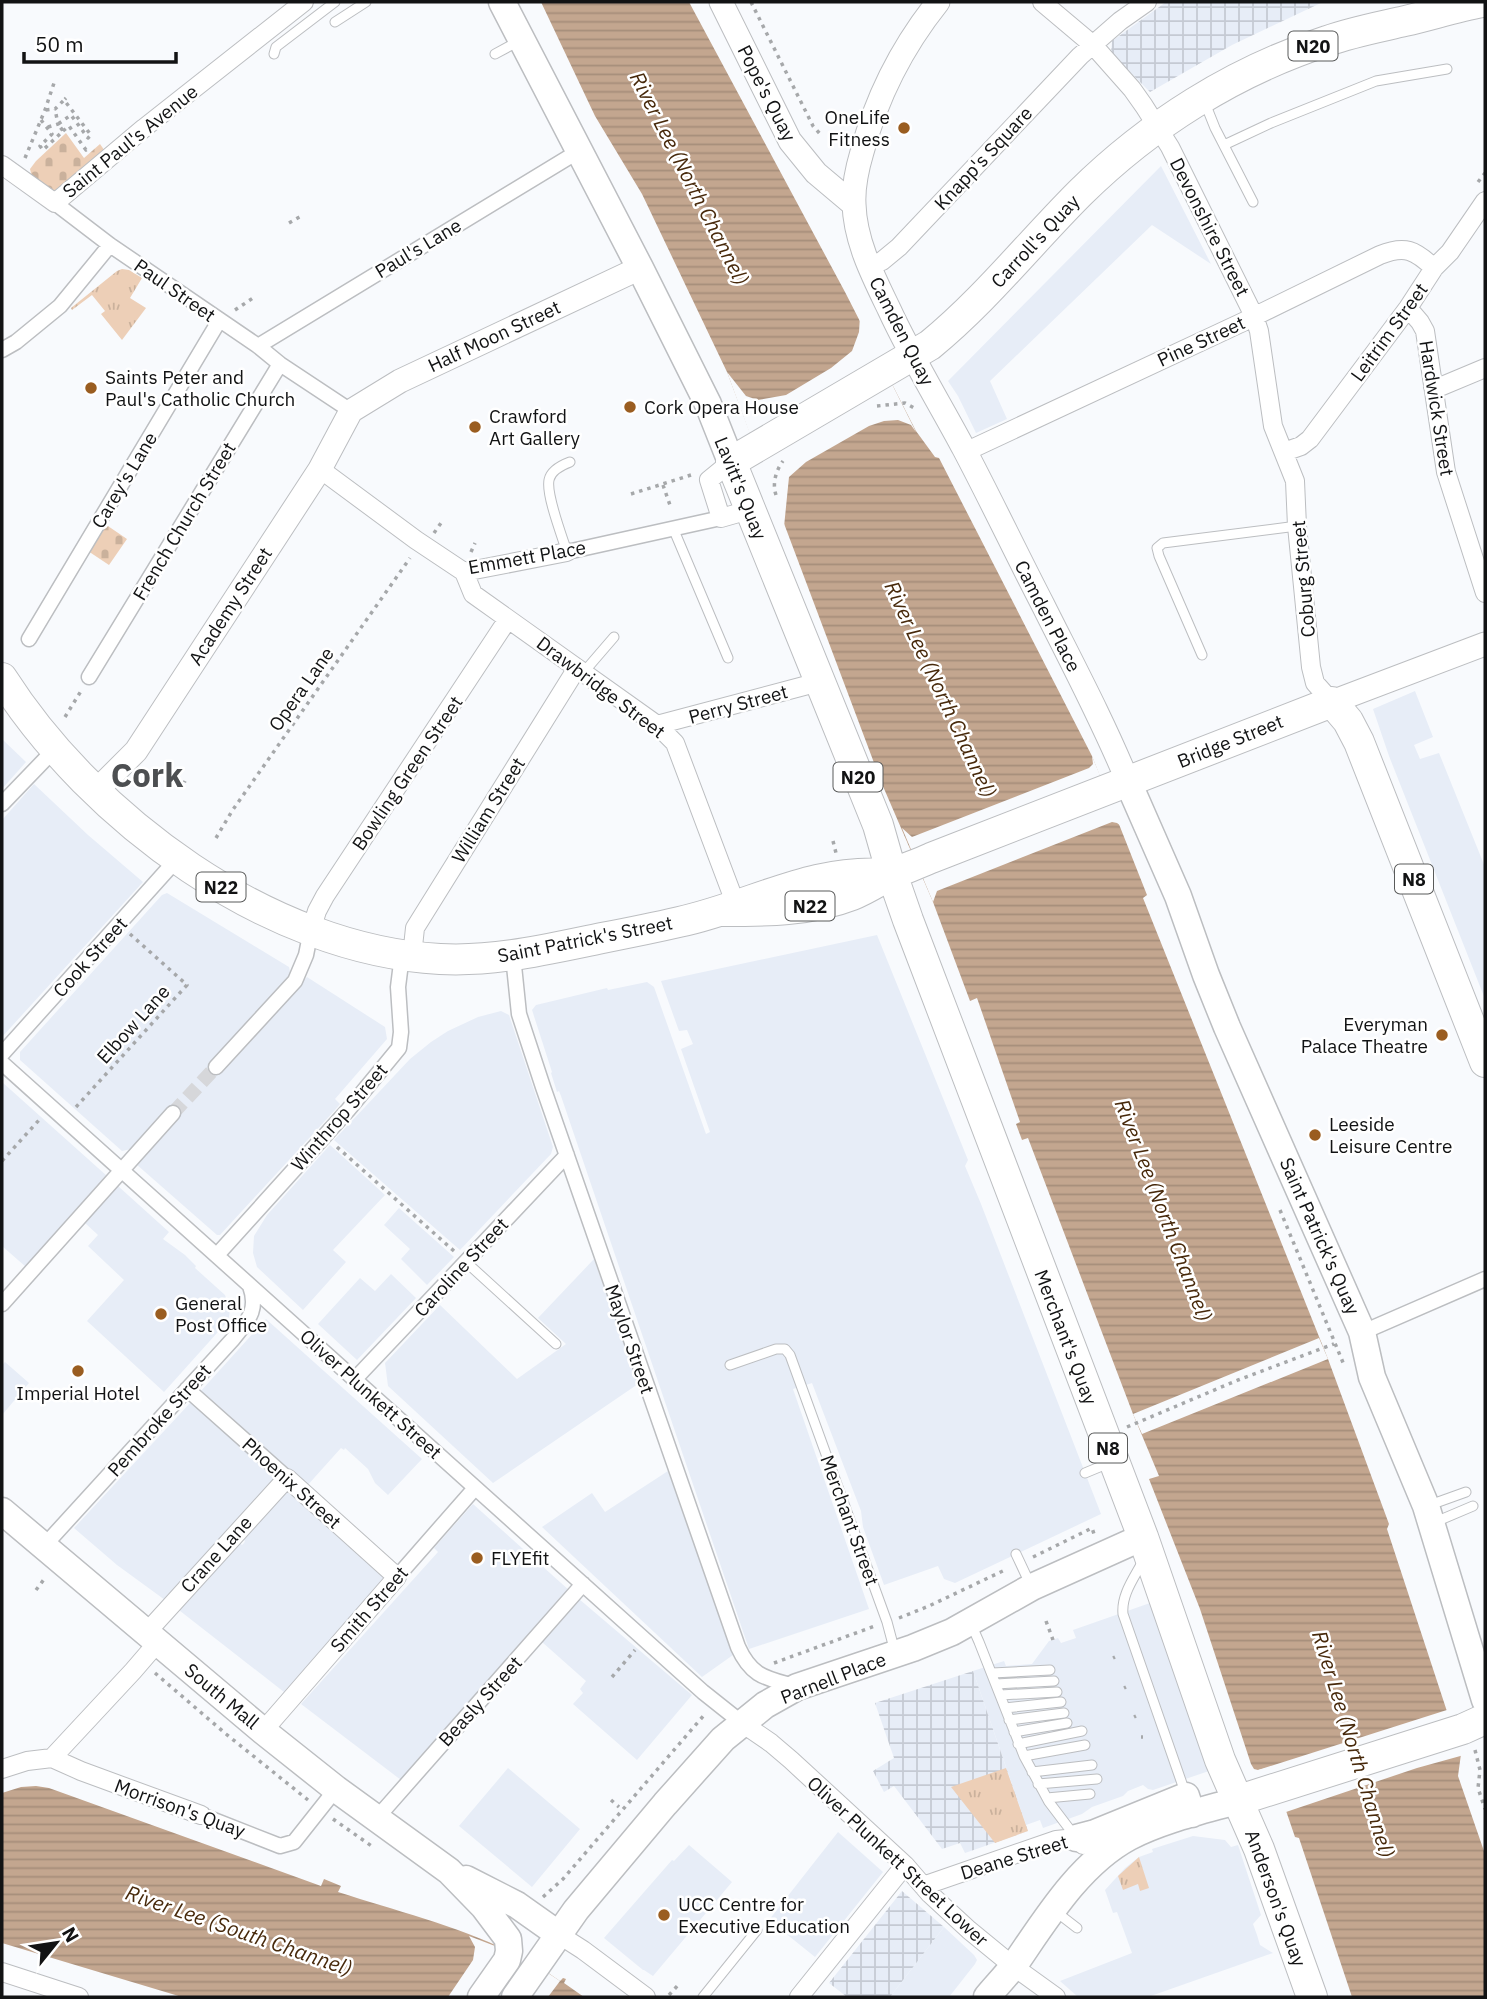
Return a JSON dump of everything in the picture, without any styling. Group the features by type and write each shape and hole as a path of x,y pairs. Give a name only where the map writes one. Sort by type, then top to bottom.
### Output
{"highway":[{"name":"N20","path":"1158,127 1250,72 1328,40 1482,2"},
{"name":"Carroll's Quay","path":"913,357 948,330 989,290 1081,193 1158,127"},
{"name":"N20","path":"743,454 913,357"},
{"name":"Lavitt's Quay","path":"743,454 735,514 819,681 878,825 913,866"},
{"name":"Saint Patrick's Street","path":"2,678 55,749 96,792 142,832 230,892 311,930 374,951 454,959 513,956 643,930 729,908 805,882 842,874 913,866"},
{"name":"Bridge Street","path":"913,866 1332,702"},
{"name":"N8","path":"1332,702 1348,721 1359,742 1485,1062"},
{"name":"Merchant's Quay","path":"913,866 1113,1461 1146,1544 1236,1801"},
{"path":"1236,1801 1473,1732"},
{"name":"Anderson's Quay","path":"1236,1801 1259,1849 1312,1997"}],"main road":[{"name":"Lavitt's Quay","path":"502,2 708,404 743,454"},
{"name":"Saint Patrick's Quay","path":"1117,785 1178,896 1227,1027 1362,1332 1372,1377 1429,1515 1485,1700"},
{"name":"South Mall","path":"2,1511 263,1731 336,1789 449,1871 517,1905 558,1934"},
{"name":"Parnell Place","path":"515,1997 558,1934 665,1804 723,1740 779,1696 797,1687 952,1632 1032,1587 1146,1544"},
{"path":"1076,1838 1189,1805 1236,1801"},
{"path":"987,1997 1054,1910 1097,1860 1111,1848 1189,1805"},
{"name":"South Mall","path":"449,1871 500,1926 508,1939 507,1960 481,1997"}],"street":[{"name":"Saint Paul's Avenue","path":"55,202 222,60 304,2"},
{"name":"Pope's Quay","path":"721,2 790,141 816,173 854,205"},
{"name":"Camden Quay","path":"938,2 911,38 881,93 857,171 854,205 859,237 869,266 893,319 965,452"},
{"name":"Devonshire Street","path":"1042,2 1093,45 1132,89 1170,147 1254,316 1259,331 1273,426 1284,452"},
{"name":"Knapp's Square","path":"869,266 882,261 899,247 1080,56 1147,2"},
{"name":"Paul's Lane","path":"258,346 579,151"},
{"name":"Paul Street","path":"8,169 110,245 258,346 279,365 351,411"},
{"name":"Leitrim Street","path":"1284,452 1301,446 1310,439 1485,201"},
{"path":"2,350 60,306 110,245"},
{"name":"Pine Street","path":"965,452 1155,355 1254,316 1392,250 1412,251 1434,268"},
{"name":"Half Moon Street","path":"351,411 400,381 640,268"},
{"name":"Hardwick Street","path":"1408,308 1425,331 1446,472 1485,593"},
{"name":"Carey's Lane","path":"29,639 219,321"},
{"name":"French Church Street","path":"89,677 279,365"},
{"path":"1433,387 1442,386 1485,368"},
{"name":"Academy Street","path":"96,792 136,751 320,469 351,411"},
{"name":"Camden Place","path":"965,452 1065,650 1117,785"},
{"name":"Coburg Street","path":"1284,452 1295,481 1311,667 1315,683 1332,702"},
{"name":"Emmett Place","path":"320,469 464,572 735,514"},
{"name":"Drawbridge Street","path":"464,572 473,594 657,725 675,743 729,908"},
{"name":"Bowling Green Street","path":"311,930 325,896 397,779 508,619"},
{"path":"1332,702 1485,644"},
{"name":"William Street","path":"407,956 415,928 580,671"},
{"name":"Perry Street","path":"657,725 819,681"},
{"path":"2,804 55,749"},
{"name":"Cook Street","path":"2,1054 178,858"},
{"path":"216,1066 295,981 307,950 311,930"},
{"name":"Winthrop Street","path":"216,1255 325,1136 399,1048 401,1032 398,986 407,956"},
{"name":"Maylor Street","path":"513,956 519,1014 738,1647 752,1670"},
{"name":"Oliver Plunkett Street","path":"2,1063 690,1680 742,1723"},
{"path":"2,1304 173,1113"},
{"name":"Caroline Street","path":"355,1379 567,1155"},
{"path":"1370,1329 1485,1279"},
{"name":"Pembroke Street","path":"44,1546 250,1318 254,1304 250,1286"},
{"name":"Phoenix Street","path":"187,1389 397,1577"},
{"name":"Crane Lane","path":"52,1758 134,1671 153,1637 287,1478"},
{"name":"Smith Street","path":"263,1731 475,1488"},
{"name":"Beasly Street","path":"376,1819 583,1584"},
{"path":"752,1670 797,1687"},
{"name":"Oliver Plunkett Street Lower","path":"742,1723 791,1760 905,1865 969,1930 1056,1997"},
{"path":"2,1769 27,1761 52,1758"},
{"name":"Morrison's Quay","path":"52,1758 281,1846 294,1842 336,1789"},
{"name":"Deane Street","path":"923,1886 1056,1840 1076,1838 1097,1860"},
{"path":"799,1997 905,1865"},
{"path":"558,1934 646,1997"},
{"path":"2,1972 30,1990 79,1997"}],"lane":[{"path":"274,54 276,47 335,2"},
{"path":"318,15 344,2"},
{"path":"335,23 366,2"},
{"path":"495,54 521,41"},
{"path":"1224,145 1376,81 1447,69"},
{"path":"1203,98 1253,202"},
{"path":"567,552 550,496 549,480 552,473 570,462"},
{"path":"1202,655 1157,548 1163,543 1297,526"},
{"path":"673,528 728,658"},
{"path":"580,671 614,636"},
{"path":"466,1262 556,1345"},
{"name":"Merchant Street","path":"730,1365 776,1349 785,1349 790,1355 887,1622 896,1654"},
{"path":"1085,1473 1113,1461"},
{"path":"1429,1515 1465,1492"},
{"path":"1429,1515 1473,1506"},
{"path":"1146,1544 1130,1588 1124,1595 1123,1614 1189,1805"},
{"path":"1016,1554 1032,1587"},
{"path":"969,1621 992,1673 1018,1744 1038,1784 1076,1838"},
{"path":"992,1673 1050,1670"},
{"path":"996,1684 1054,1681"},
{"path":"1000,1695 1058,1692"},
{"path":"1005,1708 1061,1702"},
{"path":"1009,1720 1064,1713"},
{"path":"1014,1732 1067,1723"},
{"path":"1018,1744 1082,1731"},
{"path":"1024,1756 1085,1745"},
{"path":"1032,1772 1092,1765"},
{"path":"1038,1784 1097,1779"},
{"path":"1047,1798 1090,1794"},
{"path":"1054,1910 1077,1928"},
{"path":"703,1997 757,1930"}],"path":[{"path":"751,2 813,127 822,136"},
{"path":"8,169 22,163 54,83"},
{"path":"45,110 55,109 65,99 91,135 88,138 71,115 58,124 47,127"},
{"path":"55,109 58,124 63,131"},
{"path":"41,120 52,134 40,146 43,150 69,125 86,150"},
{"path":"289,223 303,215"},
{"path":"219,321 256,296"},
{"path":"873,407 905,403"},
{"path":"776,495 774,489 778,468 785,459"},
{"path":"631,494 696,473"},
{"path":"663,485 671,508"},
{"path":"432,536 443,520"},
{"name":"Opera Lane","path":"216,838 232,811 410,556"},
{"path":"65,717 89,677"},
{"path":"170,775 184,783 185,781"},
{"name":"Elbow Lane","path":"74,1108 187,985 128,932"},
{"path":"2,1161 41,1118"},
{"path":"325,1136 466,1262"},
{"path":"1326,1322 1347,1372"},
{"path":"1137,1423 1335,1343"},
{"path":"36,1590 47,1575"},
{"path":"906,1615 945,1599"},
{"path":"1046,1621 1053,1640"},
{"path":"752,1670 876,1626"},
{"path":"612,1677 637,1648"},
{"path":"539,1900 563,1879 715,1702"},
{"path":"1473,1732 1480,1770 1478,1788 1485,1809"},
{"path":"611,1800 619,1807"},
{"path":"669,1996 680,1983"}],"shaded area":[{"path":"1166,2 1323,2 1232,45 1150,92 1111,53 1112,41"},
{"path":"1161,166 1211,264 1152,225 990,381 1007,419 976,433 948,381"},
{"path":"1415,691 1433,737 1414,745 1420,759 1439,753 1485,867 1485,999 1373,709"},
{"path":"2,739 26,762 2,789"},
{"path":"34,784 143,882 2,1037 2,820"},
{"path":"167,893 289,967 291,976 222,1070 307,977 385,1027 387,1039 335,1099 340,1104 335,1110 220,1235 136,1164 178,1117 131,1149 122,1151 20,1060 20,1052 162,895"},
{"path":"877,935 968,1160 965,1166 1101,1514 955,1583 944,1579 938,1566 884,1585 863,1527 861,1511 812,1383 793,1389 869,1609 749,1649 561,1096 559,1091 557,1092 532,1010 536,1005 607,988 608,990 647,982 654,987 706,1134 710,1132 681,1049 693,1044 687,1030 679,1031 661,981"},
{"path":"501,1011 509,1015 553,1147 551,1154 460,1250 334,1140 410,1059 431,1042 478,1017"},
{"path":"2,1082 107,1176 26,1267 2,1246"},
{"path":"330,1145 385,1195 333,1250 346,1262 303,1310 257,1267 253,1253 254,1236 267,1215"},
{"name":"General Post Office","path":"118,1186 169,1232 163,1239 185,1255 195,1268 225,1295 230,1309 226,1323 164,1392 87,1321 124,1280 88,1246 98,1235 85,1223"},
{"path":"399,1208 454,1257 427,1285 401,1259 410,1249 384,1225"},
{"path":"594,1259 638,1384 493,1483 388,1386 385,1363 440,1305 517,1379 566,1344 538,1318"},
{"path":"391,1274 416,1298 357,1360 318,1324 360,1278 375,1291"},
{"path":"266,1319 422,1459 388,1495 375,1483 368,1469 345,1448 341,1448 306,1487 200,1392"},
{"path":"5,1362 29,1383 2,1415 2,1365"},
{"path":"191,1402 277,1480 165,1600 117,1565 74,1528"},
{"path":"668,1471 733,1655 702,1677 542,1527 592,1493 605,1512"},
{"path":"288,1491 385,1578 284,1692 175,1607 236,1540 242,1545 244,1543 243,1539"},
{"path":"473,1504 570,1591 401,1780 301,1704 438,1552 434,1548"},
{"path":"579,1599 692,1695 637,1760 573,1704 583,1693 580,1689 586,1681 542,1642"},
{"path":"1150,1603 1209,1771 1153,1790 1143,1785 1082,1814 1043,1828 1040,1820 1026,1825 973,1671 1004,1661 1006,1666 1032,1664 1049,1641 1058,1638 1061,1643 1076,1638 1073,1630"},
{"path":"973,1671 1028,1831 965,1853 960,1843 942,1849 894,1786 884,1792 873,1771 894,1758 875,1703"},
{"path":"508,1768 580,1829 532,1887 459,1826"},
{"path":"838,1832 883,1872 815,1957 769,1920"},
{"path":"1193,1836 1225,1840 1231,1847 1238,1845 1261,1915 1253,1924 1260,1945 1273,1953 1148,1997 1078,1997 1060,1981 1132,1953 1117,1912 1113,1913 1105,1890 1125,1868 1139,1857 1153,1852 1152,1849"},
{"name":"UCC Centre for Executive Education","path":"689,1845 732,1882 653,1976 604,1938 672,1860"},
{"path":"902,1891 944,1927 890,1997 847,1997 829,1983"},
{"path":"944,1927 974,1955 977,1960 975,1964 949,1997 890,1997"}],"green space":[{"path":"66,133 84,158 100,144 107,154 58,195 32,177 30,169"},
{"path":"122,269 142,278 130,298 146,308 122,340 101,314 105,311 92,295 72,310 71,308"},
{"path":"105,524 127,539 109,565 88,551"},
{"path":"1006,1768 1028,1831 995,1843 951,1787"},
{"path":"1139,1857 1149,1888 1140,1891 1138,1884 1123,1890 1118,1876"}],"water":[{"name":"River Lee (North Channel)","path":"541,2 689,2 845,292 916,431 935,457 939,458 1092,756 1147,895 1143,898 1328,1359 1389,1524 1387,1529 1461,1754 1458,1776 1485,1854 1485,1997 1352,1997 1299,1838 1295,1837 1271,1767 1258,1770 1251,1764 1200,1609 1149,1479 1159,1476 1028,1138 1022,1140 1016,1124 1020,1122 977,998 970,1001 933,902 882,784 727,372 642,194 595,116"},
{"name":"River Lee (South Channel)","path":"36,1786 49,1788 321,1886 324,1879 341,1886 338,1892 453,1928 509,1951 560,1981 566,1979 564,1983 584,1997 182,1997 2,1943 2,1793"}],"pier":[{"path":"855,304 916,432 911,425 898,420 884,421 869,426 806,462 789,477 784,527 727,372 746,396 758,400 786,395 831,368 852,351 859,332 860,316"},
{"path":"1092,756 1121,826 1112,822 937,891 933,902 902,828 912,837 1089,768 1093,764"},
{"path":"1319,1338 1328,1359 1142,1434 1133,1414"},
{"path":"1450,1709 1464,1755 1283,1813 1269,1771 1259,1774 1258,1770"},
{"path":"469,1936 524,1957 560,1981 548,1997 448,1997 473,1960 475,1947"}],"tunnel":[{"path":"173,1113 216,1067"}],"place":[{"name":"OneLife Fitness","path":"904,128"},
{"name":"Saints Peter and Paul's Catholic Church","path":"91,388"},
{"name":"Cork Opera House","path":"630,407"},
{"name":"Crawford Art Gallery","path":"475,427"},
{"name":"Everyman Palace Theatre","path":"1442,1035"},
{"name":"Leeside Leisure Centre","path":"1315,1135"},
{"name":"General Post Office","path":"161,1314"},
{"name":"Imperial Hotel","path":"78,1371"},
{"name":"FLYEfit","path":"477,1558"},
{"name":"UCC Centre for Executive Education","path":"664,1915"}],"district":[{"name":"Cork","path":"147,774"}]}
